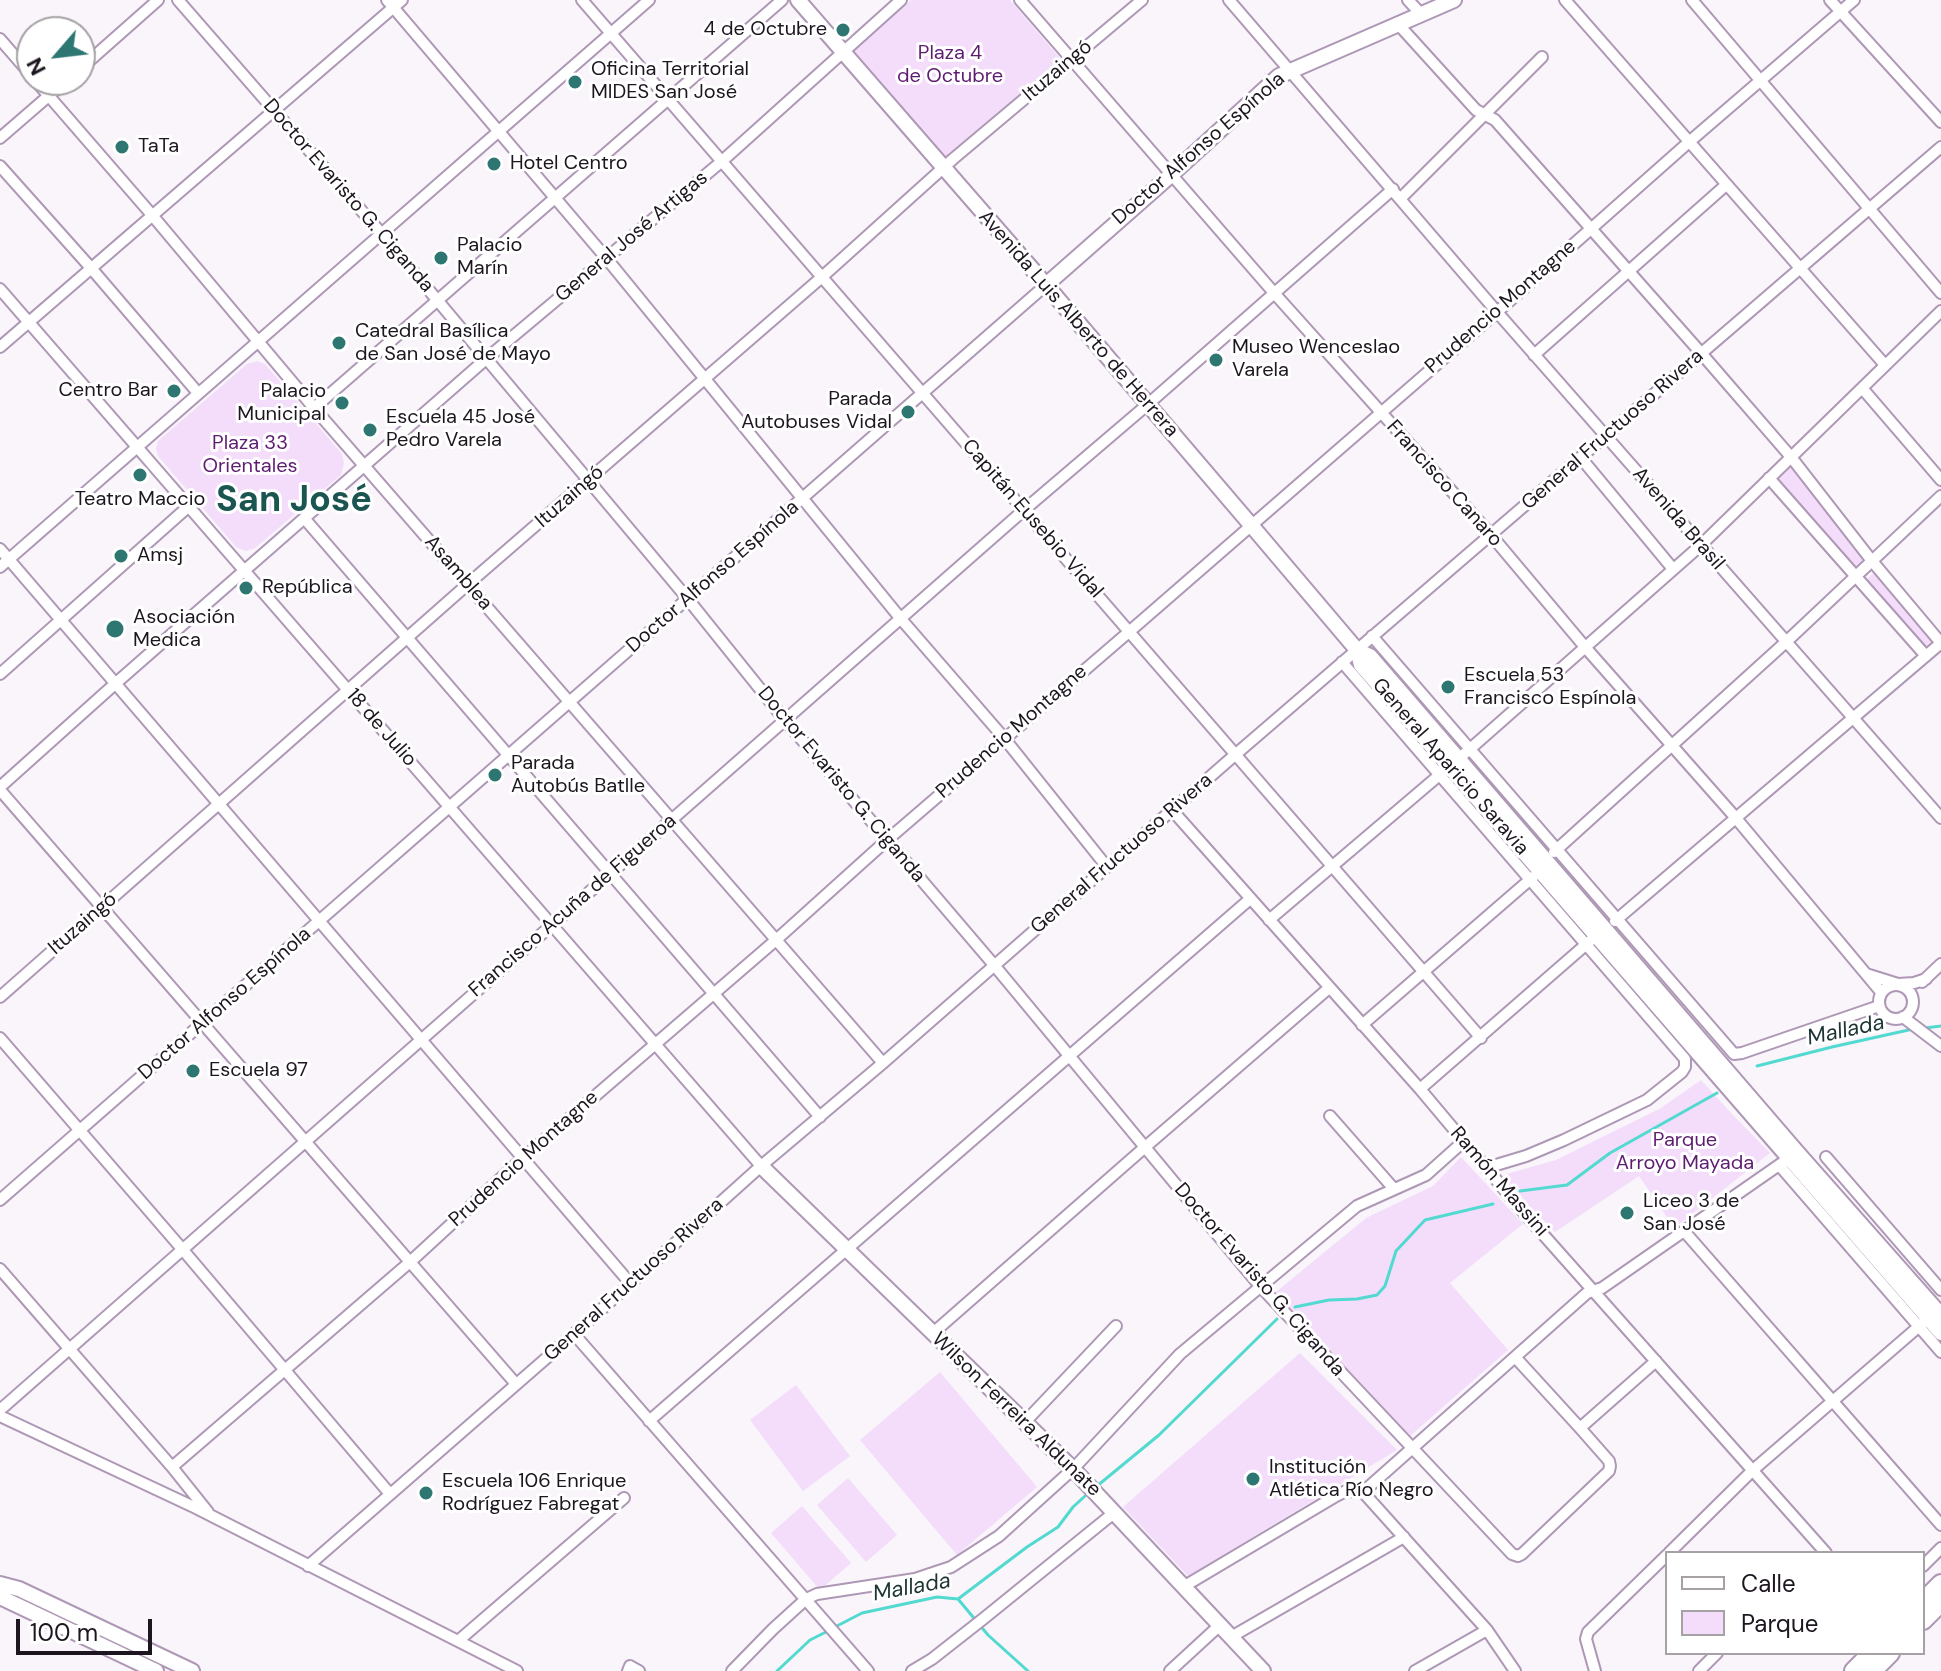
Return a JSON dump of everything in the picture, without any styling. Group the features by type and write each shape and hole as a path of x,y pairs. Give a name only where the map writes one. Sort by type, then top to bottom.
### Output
{"highway":[{"path":"1925,1600 1941,1584"},
{"path":"1925,1618 1941,1602"},
{"path":"1854,1671 1870,1655"},
{"path":"1872,1671 1888,1655"}],"main road":[{"name":"Avenida Luis Alberto de Herrera","path":"798,0 1357,650"},
{"name":"Doctor Alfonso Espínola","path":"1046,285 1279,76 1454,0"},
{"name":"General Aparicio Saravia","path":"1357,650 1370,656 1449,767 1543,865 1596,937 1941,1333"},
{"name":"General Aparicio Saravia","path":"1788,1159 1924,1296 1931,1318"},
{"name":"Wilson Ferreira Aldunate","path":"761,1166 1073,1469 1263,1671"},
{"path":"0,1584 19,1589 192,1671"},
{"path":"0,1597 156,1671"}],"street":[{"path":"96,55 158,0"},
{"name":"Doctor Evaristo G. Ciganda","path":"178,0 381,233 1260,1286 1512,1554 1522,1554 1609,1471 1609,1461 1580,1428"},
{"name":"Capitán Eusebio Vidal","path":"582,0 1481,1038"},
{"path":"4,563 649,0"},
{"path":"314,408 782,0"},
{"name":"General José Artigas","path":"0,788 486,359 721,162 901,0"},
{"name":"Francisco Canaro","path":"1020,0 1275,294 1491,535 1735,817 1881,992"},
{"name":"Ituzaingó","path":"0,997 943,168 1142,0"},
{"name":"Avenida Brasil","path":"1229,0 1534,355 1941,818"},
{"path":"1408,0 1421,14"},
{"path":"1565,0 1885,365"},
{"path":"1692,0 1941,293"},
{"path":"1830,0 1941,122"},
{"name":"Prudencio Montagne","path":"172,1467 410,1262 522,1159 1004,738 1854,0"},
{"path":"0,347 394,2 497,132 607,259 1107,867"},
{"path":"1398,24 1476,110 1495,120 1701,353 1791,457 1941,643 1420,1089"},
{"name":"Asamblea","path":"0,39 16,57"},
{"path":"1401,198 1542,57"},
{"path":"0,138 49,96"},
{"name":"Asamblea","path":"49,96 364,466 883,1063"},
{"name":"General Fructuoso Rivera","path":"308,1566 761,1166 1941,147"},
{"path":"0,166 198,393"},
{"path":"1534,355 1726,185"},
{"name":"Francisco Acuña de Figueroa","path":"0,1410 1393,189"},
{"name":"Doctor Alfonso Espínola","path":"0,1200 1046,285"},
{"name":"18 de Julio","path":"0,289 761,1166"},
{"path":"1269,920 1470,749 1701,545 1941,311"},
{"path":"1862,388 1941,480"},
{"path":"1581,458 1673,569"},
{"path":"1769,478 1926,656"},
{"path":"1362,1025 1543,865 1941,496"},
{"path":"0,674 189,506"},
{"path":"304,518 820,1117"},
{"path":"0,549 4,563 61,620 116,683 630,1283"},
{"name":"General Aparicio Saravia","path":"1372,636 1470,749 1543,865 1685,1059 1682,1072 1647,1100 1564,1140 1486,1168"},
{"name":"General Aparicio Saravia","path":"1342,662 1543,865 1617,919 1734,1054 1879,1006"},
{"path":"0,788 516,1384"},
{"name":"Ramón Massini","path":"1172,810 1420,1089 1821,1551"},
{"path":"649,1421 1250,899"},
{"path":"1910,992 1941,964"},
{"path":"1863,972 1898,984 1910,992 1913,1002 1908,1017"},
{"path":"1926,979 1888,986 1881,992 1878,1002 1884,1015 1908,1017 1941,1046"},
{"path":"933,1333 1329,988"},
{"path":"0,1038 390,1494"},
{"path":"1330,1116 1394,1189"},
{"path":"732,1671 806,1599 817,1594 915,1579 951,1567 999,1536 1073,1469 1180,1354 1260,1286 1357,1206 1426,1175 1464,1141"},
{"path":"1826,1157 1939,1285 1924,1296"},
{"path":"1183,1587 1336,1496 1346,1491 1363,1492 1587,1293 1602,1288 1788,1159"},
{"path":"1684,1231 1941,1525"},
{"path":"0,1269 212,1517"},
{"path":"1671,1551 1753,1470 1931,1318"},
{"name":"General Aparicio Saravia","path":"1931,1318 1941,1352"},
{"path":"1024,1423 1116,1326"},
{"path":"574,1334 868,1671"},
{"path":"1515,1357 1580,1428 1656,1361"},
{"path":"0,1416 212,1517 517,1671"},
{"path":"1363,1492 1487,1630 1515,1671"},
{"path":"458,1641 624,1498"},
{"path":"912,1671 971,1629 1115,1512"},
{"path":"1231,1637 1404,1537"},
{"path":"1925,1564 1941,1548"},
{"path":"1595,1671 1586,1639 1588,1632 1665,1557"},
{"path":"1170,1671 1220,1625"},
{"path":"1415,1671 1487,1630"},
{"path":"1699,1671 1715,1655"},
{"path":"488,1671 489,1657"},
{"path":"628,1671 630,1666 639,1671"}],"green space":[{"name":"Plaza 4 de Octubre","path":"911,0 1010,0 1059,57 1057,62 946,156 942,156 852,54 854,47"},
{"name":"Plaza 33 Orientales","path":"257,361 265,364 342,454 344,464 341,475 255,548 246,551 236,547 158,456 156,448 158,441 247,364"},
{"path":"1791,466 1865,560 1855,570 1777,480"},
{"path":"1875,571 1933,642 1925,649 1865,581"},
{"name":"Parque Arroyo Mayada","path":"1701,1080 1770,1153 1673,1229 1639,1176 1555,1232 1503,1175 1556,1160 1661,1108"},
{"path":"1461,1157 1523,1224 1450,1283 1508,1350 1410,1436 1276,1292 1366,1218 1433,1186"},
{"name":"Institución Atlética Río Negro","path":"1300,1353 1397,1450 1188,1576 1123,1507"},
{"path":"940,1372 1037,1487 957,1555 860,1440"},
{"path":"796,1385 850,1456 803,1491 750,1420"},
{"path":"848,1478 897,1535 866,1562 817,1505"},
{"path":"802,1506 851,1563 820,1590 771,1533"}],"waterway":[{"name":"Mallada","path":"1925,1028 1941,1026"},
{"name":"Mallada","path":"1757,1066 1913,1029"},
{"name":"Mallada","path":"1520,1191 1567,1185 1610,1153 1717,1093"},
{"name":"Mallada","path":"1295,1307 1377,1295 1385,1286 1396,1251 1425,1220 1493,1204"},
{"name":"Mallada","path":"1097,1486 1159,1435 1277,1319"},
{"name":"Mallada","path":"835,1627 862,1613 937,1597 958,1599 1058,1527 1085,1496"},
{"path":"958,1599 988,1635 1028,1671"},
{"name":"Mallada","path":"777,1671 810,1640 828,1631"}],"place":[{"name":"4 de Octubre","path":"843,30"},
{"name":"Oficina Territorial MIDES San José","path":"575,82"},
{"name":"TaTa","path":"122,147"},
{"name":"Hotel Centro","path":"494,164"},
{"name":"Palacio Marín","path":"441,258"},
{"name":"Catedral Basílica de San José de Mayo","path":"339,343"},
{"name":"Museo Wenceslao Varela","path":"1216,360"},
{"name":"Centro Bar","path":"174,391"},
{"name":"Palacio Municipal","path":"342,403"},
{"name":"Parada Autobuses Vidal","path":"908,412"},
{"name":"Escuela 45 José Pedro Varela","path":"370,430"},
{"name":"Teatro Maccio","path":"140,475"},
{"name":"Amsj","path":"121,556"},
{"name":"República","path":"246,588"},
{"name":"Asociación Medica","path":"115,629"},
{"name":"Escuela 53 Francisco Espínola","path":"1448,687"},
{"name":"Parada Autobús Batlle","path":"495,775"},
{"name":"Escuela 97","path":"193,1071"},
{"name":"Liceo 3 de San José","path":"1627,1213"},
{"name":"Institución Atlética Río Negro","path":"1253,1479"},
{"name":"Escuela 106 Enrique Rodríguez Fabregat","path":"426,1493"}],"district":[{"name":"San José","path":"294,502"}]}
